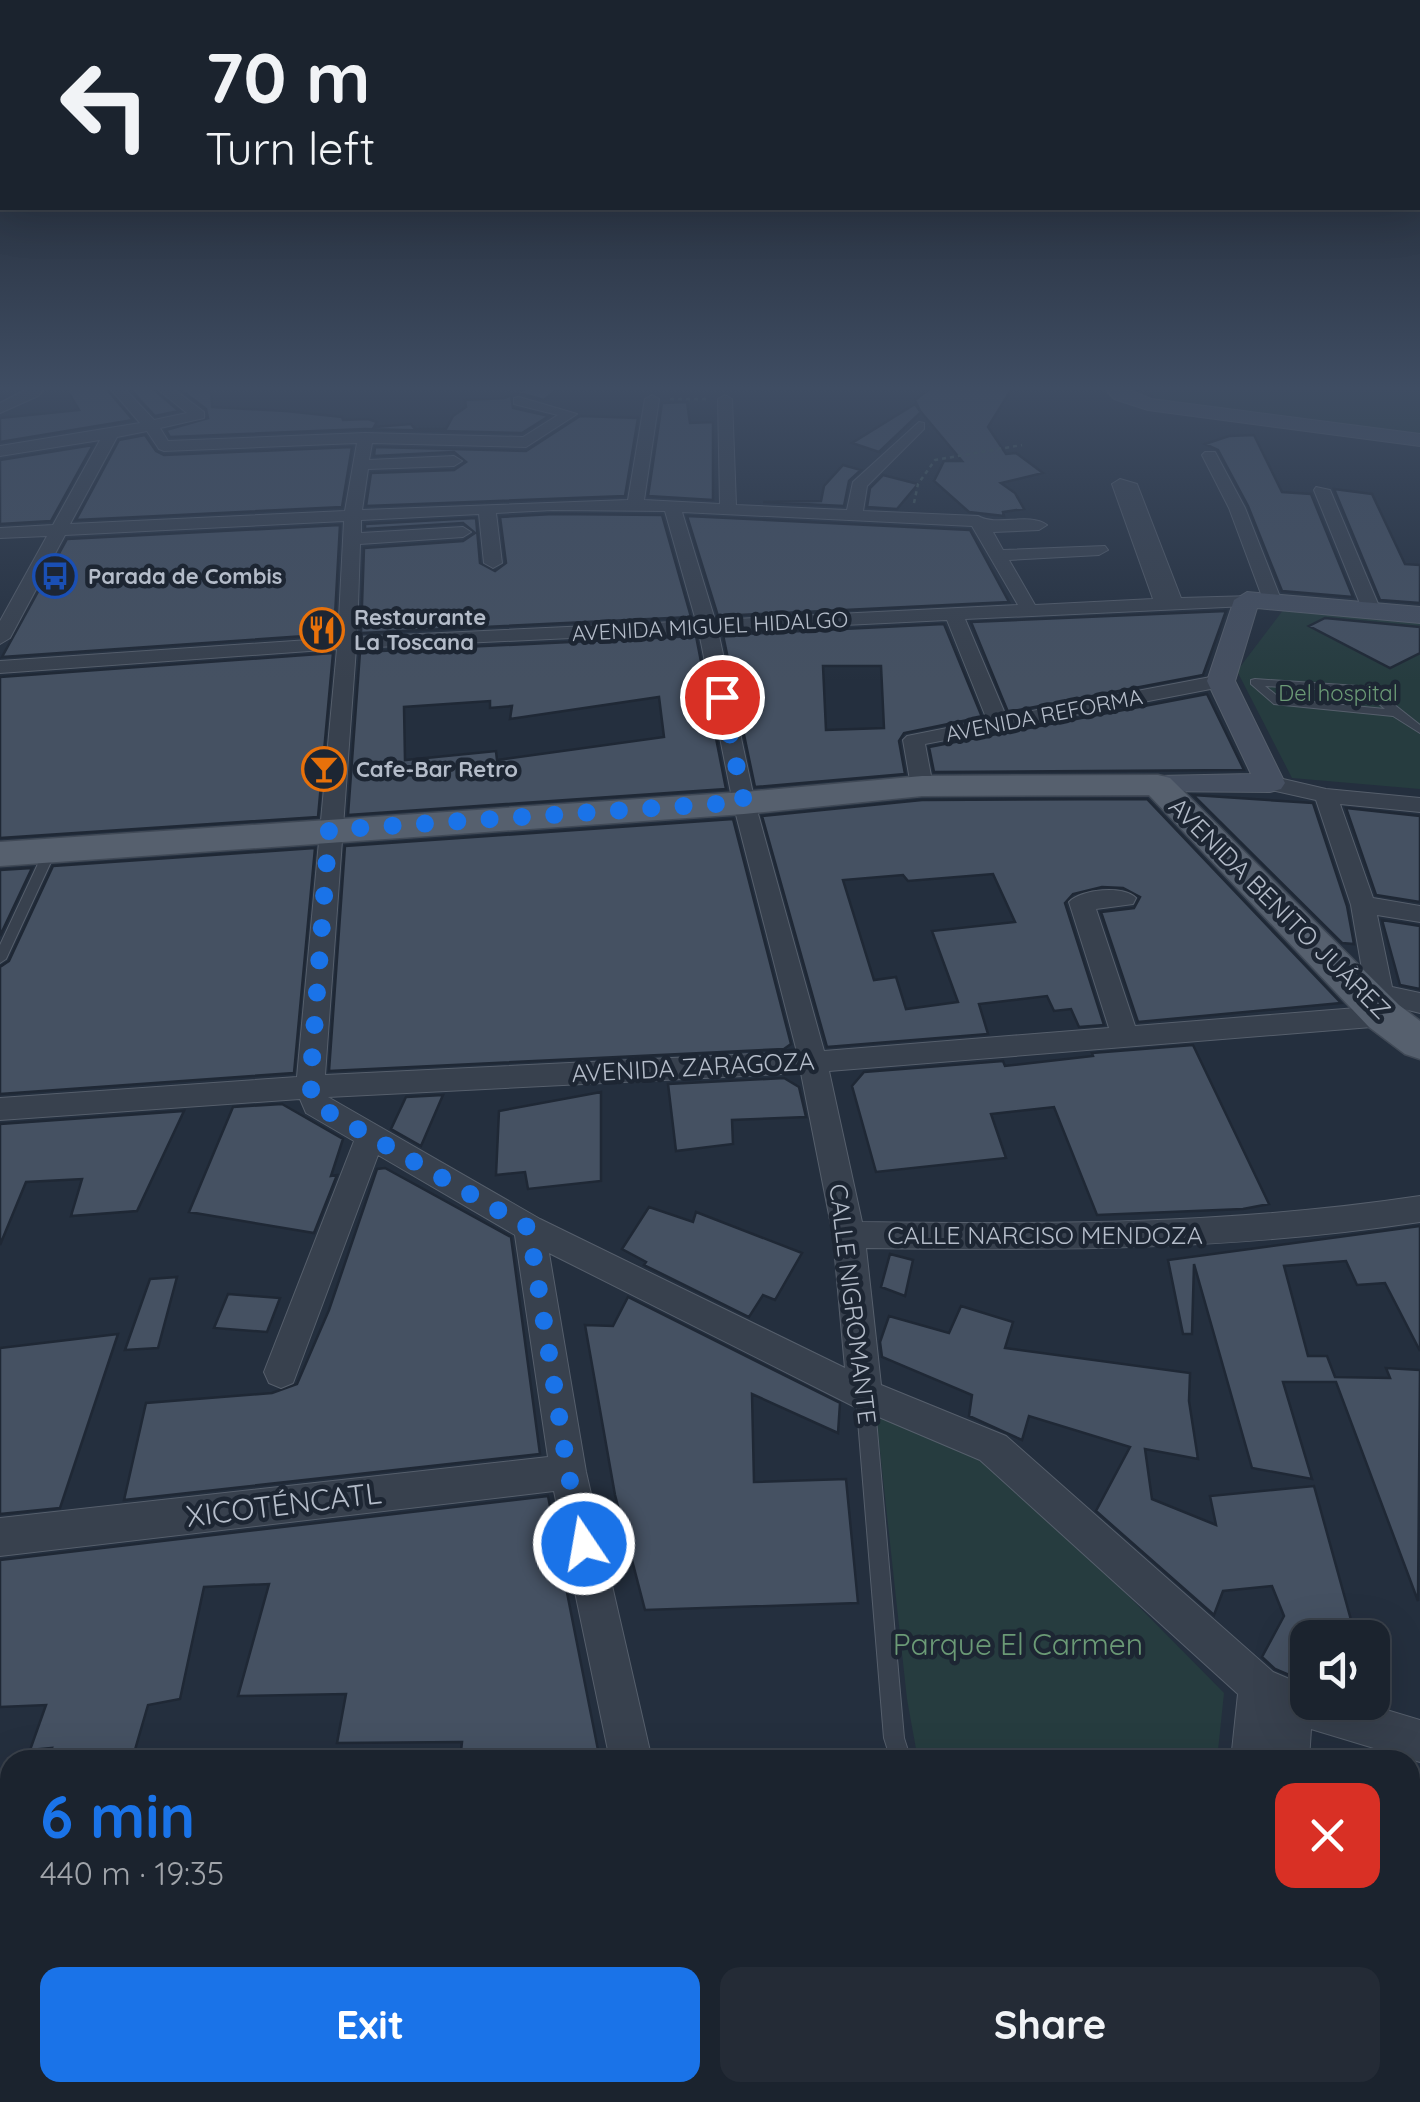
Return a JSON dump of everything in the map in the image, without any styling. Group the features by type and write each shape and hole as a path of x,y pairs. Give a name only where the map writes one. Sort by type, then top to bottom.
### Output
{"main road":[{"name":"AVENIDA MIGUEL HIDALGO","path":"1260,601 1420,616"},
{"path":"1158,785 1270,783 1236,677 1260,601"},
{"name":"AVENIDA BENITO JUÁREZ","path":"0,854 922,786 1158,785 1420,1043"}],"street":[{"path":"0,638 82,485"},
{"path":"358,485 329,830 313,1096 370,1136 529,1228 865,1395 993,1448 1276,1694 1420,1741"},
{"path":"635,505 638,485"},
{"path":"727,485 728,511"},
{"path":"854,516 859,485"},
{"path":"1120,485 1169,603"},
{"path":"1128,485 1169,603"},
{"path":"1225,485 1237,508 1260,601"},
{"path":"1322,490 1372,611"},
{"path":"0,533 487,508 635,505 1039,525"},
{"name":"CALLE NIGROMANTE","path":"672,507 707,626 744,802 814,1062 849,1235 865,1395"},
{"path":"487,508 493,564"},
{"path":"980,524 1030,611"},
{"path":"352,539 464,532"},
{"path":"999,555 1099,550"},
{"name":"AVENIDA MIGUEL HIDALGO","path":"0,667 347,644 1260,601"},
{"path":"954,615 998,722"},
{"name":"AVENIDA REFORMA","path":"922,786 914,740 1236,677"},
{"path":"1270,783 1326,796 1420,805"},
{"path":"1326,796 1363,905 1374,1000"},
{"path":"1124,898 1081,902 1125,1036"},
{"path":"1363,905 1420,914"},
{"name":"AVENIDA ZARAGOZA","path":"0,1109 313,1096 814,1062 1125,1036 1374,1000 1420,1003"},
{"path":"281,1372 370,1136"},
{"name":"CALLE NARCISO MENDOZA","path":"849,1235 1128,1238 1216,1234 1359,1220 1420,1209"},
{"path":"529,1228 568,1472 629,1750"},
{"name":"XICOTÉNCATL","path":"0,1538 568,1472"},
{"path":"1256,1750 1276,1694"},
{"path":"1276,1694 1286,1750"}],"lane":[{"path":"1236,677 1278,702 1396,713"},
{"path":"1236,677 1368,688 1420,730"},
{"path":"0,958 50,850"},
{"name":"CALLE NIGROMANTE","path":"865,1395 898,1750"}],"path":[{"path":"918,485 914,504 928,505"}],"green space":[{"name":"Del hospital","path":"1287,605 1420,618 1420,789 1292,778 1237,671"},
{"name":"Parque El Carmen","path":"875,1405 982,1458 1081,1548 1224,1693 1218,1750 916,1750 907,1699"}],"building":[{"path":"0,485 71,485 51,521 0,524"},
{"path":"95,485 346,485 342,507 76,520"},
{"path":"369,485 627,485 625,496 366,506"},
{"path":"650,485 713,485 713,500 648,496"},
{"path":"848,485 844,506 763,502 821,501 824,486"},
{"path":"917,485 897,509 867,507 870,488"},
{"path":"939,485 1004,485 1015,493 1024,509 1003,512 1004,516 969,512"},
{"path":"1237,485 1279,485 1282,492 1311,494 1353,597 1282,591"},
{"path":"1334,489 1372,494 1405,564 1420,565 1420,603 1380,600"},
{"path":"662,515 691,617 361,633 364,548 463,541 475,533 463,523 365,529 365,524 476,518 480,563 495,571 506,563 500,517"},
{"path":"687,516 970,530 1009,602 718,616"},
{"path":"340,525 334,634 2,657 67,539"},
{"path":"1226,611 1203,675 1008,712 971,622"},
{"path":"1325,618 1420,627 1420,653 1390,668 1309,626"},
{"path":"944,624 982,717 904,733 899,741 905,774 755,787 723,635","holes":["823,666 881,666 884,728 826,730"]},
{"path":"696,636 726,789 348,815 360,652","holes":["659,697 664,737 497,760 496,751 405,760 404,707 490,701 490,708 512,706 510,719"]},
{"path":"333,653 318,817 0,838 0,677"},
{"path":"1207,694 1244,770 934,772 929,747"},
{"path":"1193,795 1313,803 1347,906 1354,944 1342,943"},
{"path":"1147,799 1341,1003 1138,1022 1101,912 1134,908 1140,897 1123,888 1102,887 1073,894 1065,903 1104,1025 1079,1027 1071,1009 1054,1011 1047,996 979,1004 988,1034 827,1047 762,816 922,800","holes":["993,874 1015,922 932,931 958,1002 906,1009 896,977 874,980 843,880 903,875 908,881"]},
{"path":"1346,808 1420,816 1420,902 1376,895"},
{"path":"733,819 791,1044 784,1049 329,1071 345,846"},
{"path":"315,848 294,1073 0,1094 0,967 9,961 53,866"},
{"path":"32,868 0,936 0,870"},
{"path":"1382,920 1420,926 1420,989 1400,985"},
{"path":"1193,1045 1269,1204 1243,1209 1097,1215 1054,1107 991,1114 1006,1158 876,1172 852,1086 864,1072 1003,1061 1005,1066 1093,1056 1092,1053"},
{"path":"784,1078 799,1087 806,1117 732,1120 733,1144 676,1151 668,1084"},
{"path":"601,1092 601,1181 528,1189 525,1172 496,1175 499,1111"},
{"path":"443,1095 421,1146 391,1129 406,1097"},
{"path":"282,1104 343,1139 331,1176 337,1175 314,1233 189,1212 233,1107"},
{"path":"184,1111 137,1211 71,1216 82,1179 26,1182 0,1245 0,1124"},
{"path":"385,1168 511,1237 540,1454 124,1500 146,1403 272,1393 297,1384 329,1310 377,1169"},
{"path":"649,1207 693,1222 696,1212 802,1253 775,1300 763,1295 749,1317 644,1265 646,1262 622,1249"},
{"path":"1420,1226 1420,1351 1385,1283 1357,1285 1346,1261 1284,1266 1308,1356 1327,1356 1335,1377 1390,1378 1386,1368 1420,1370 1418,1601 1336,1382 1283,1382 1312,1479 1252,1468 1194,1264 1192,1334 1183,1334 1168,1260"},
{"path":"890,1254 913,1260 905,1296 881,1287"},
{"path":"177,1277 158,1348 125,1350 150,1279"},
{"path":"228,1294 280,1298 267,1332 214,1328"},
{"path":"628,1297 840,1403 838,1433 752,1394 754,1482 846,1479 858,1603 645,1610 615,1495 585,1325 613,1326"},
{"path":"961,1306 1013,1322 1005,1348 1190,1373 1189,1401 1198,1459 1145,1449 1152,1499 1216,1525 1210,1496 1314,1486 1351,1620 1290,1620 1290,1675 1275,1669 1262,1657 1284,1616 1272,1586 1223,1591 1214,1615 1096,1511 1130,1447 1029,1416 1022,1440 969,1416 972,1395 882,1357 880,1342 889,1316 949,1333"},
{"path":"118,1334 60,1508 0,1514 0,1348"},
{"path":"548,1496 598,1750 461,1750 462,1742 337,1743 346,1694 238,1696 269,1584 204,1587 180,1699 148,1705 135,1750 30,1750 46,1705 0,1707 0,1560"}],"place":[{"name":"Parada de Combis","path":"55,576"},
{"name":"Restaurante La Toscana","path":"322,630"},
{"name":"Cafe-Bar Retro","path":"324,769"}],"route":[{"path":"584,1544 568,1472 529,1228 316,1105 310,1086 329,830 744,802 722,697"}]}
